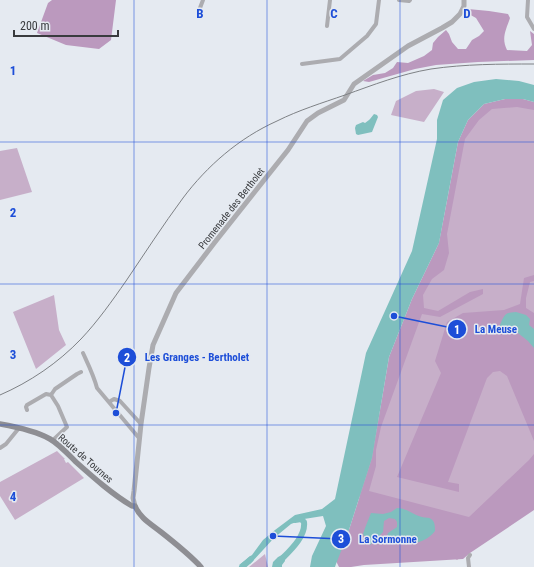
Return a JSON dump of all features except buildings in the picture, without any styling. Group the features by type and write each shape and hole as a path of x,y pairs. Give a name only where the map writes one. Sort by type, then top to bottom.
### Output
{"main road":[{"name":"Route de Tournes","path":"0,424 36,433 52,440 115,494 132,506 135,506"},
{"path":"135,506 139,515 182,549 201,567"}],"street":[{"path":"200,8 203,0"},
{"path":"328,26 330,0"},
{"path":"302,64 340,60 367,36 376,24 379,0"},
{"path":"399,0 410,0"},
{"name":"Promenade des Bertholet","path":"135,506 133,498 139,438 149,368 154,345 176,293 288,150 310,119 318,113 344,100 350,88 356,81 376,69 408,46 452,22 460,14 464,6 464,0"},
{"path":"528,0 527,17 534,29"},
{"path":"83,353 96,382 97,388 139,438"},
{"path":"51,395 55,389 81,372"},
{"path":"27,410 27,404 46,394 51,395"},
{"path":"51,395 58,406 67,427 52,440"},
{"path":"108,402 114,399 120,401 141,424"},
{"path":"0,448 6,444 18,428"},
{"path":"469,567 468,558 470,555"}],"shaded area":[{"path":"52,0 116,0 111,40 99,49 66,45 37,33 48,3"},
{"path":"468,9 508,14 510,18 504,38 507,50 527,51 532,45 530,31 534,34 534,60 436,65 415,69 369,82 363,81 373,75 385,73 393,68 397,62 408,63 424,56 432,50 433,43 446,30 452,42 458,49 466,49 472,40 484,31 476,18 467,13"},
{"path":"434,89 444,92 424,122 391,115 396,101 416,91"},
{"path":"505,99 523,99 534,102 534,110 517,107 492,109 479,120 465,139 447,234 449,253 444,270 432,279 423,295 424,308 438,311 470,292 483,289 483,294 440,317 422,314 381,427 376,450 376,466 369,491 469,517 534,454 534,510 463,559 339,567 336,561 347,536 372,458 389,357 412,299 439,243 458,142 468,120 484,104"},
{"path":"534,103 534,503 457,560 359,497 374,443 382,401 439,243 462,134 484,104"},
{"path":"17,148 32,192 0,200 0,151"},
{"path":"534,275 534,281 530,282 526,298 526,308 534,313 534,441 507,376 500,371 493,372 487,378 448,482 459,484 459,492 397,477 441,373 435,361 447,322 463,313 504,310 520,304 524,278"},
{"path":"54,295 59,330 66,345 36,369 13,312"},
{"path":"57,451 65,459 66,463 68,462 84,478 15,520 0,496 0,482"},
{"path":"265,554 268,567 249,567"}],"water":[{"path":"496,79 519,81 534,85 534,102 523,99 505,99 484,104 468,120 458,142 439,243 412,299 389,357 372,458 347,536 335,567 310,567 312,556 326,526 323,516 304,519 291,524 274,538 250,564 239,565 252,555 263,540 295,515 322,509 335,499 366,353 412,251 437,139 437,120 443,100 457,88 474,82"},
{"path":"374,114 378,117 372,132 358,135 356,134 356,125 363,122 365,123"},
{"path":"516,312 526,315 530,319 529,325 534,329 534,348 513,329 500,331 500,324 506,314"},
{"path":"397,508 404,509 419,516 430,518 434,523 435,531 431,536 419,542 399,542 387,536 388,533 397,527 397,522 395,519 389,518 384,521 383,532 370,545 363,534 371,513 383,514 391,512"},
{"path":"284,554 285,561 282,567 272,567 273,562"}],"waterway":[{"path":"277,567 277,564 295,545 302,534 304,522 301,519 295,520"},
{"path":"242,567 251,559"}],"railway":[{"path":"0,395 33,378 63,356 81,339 126,281 168,218 192,186 213,164 237,144 263,128 302,110 409,74 431,69 457,66 534,64"}],"place":[{"name":"La Meuse","path":"394,316"},
{"name":"Les Granges - Bertholet","path":"116,413"},
{"name":"La Sormonne","path":"273,536"}]}
